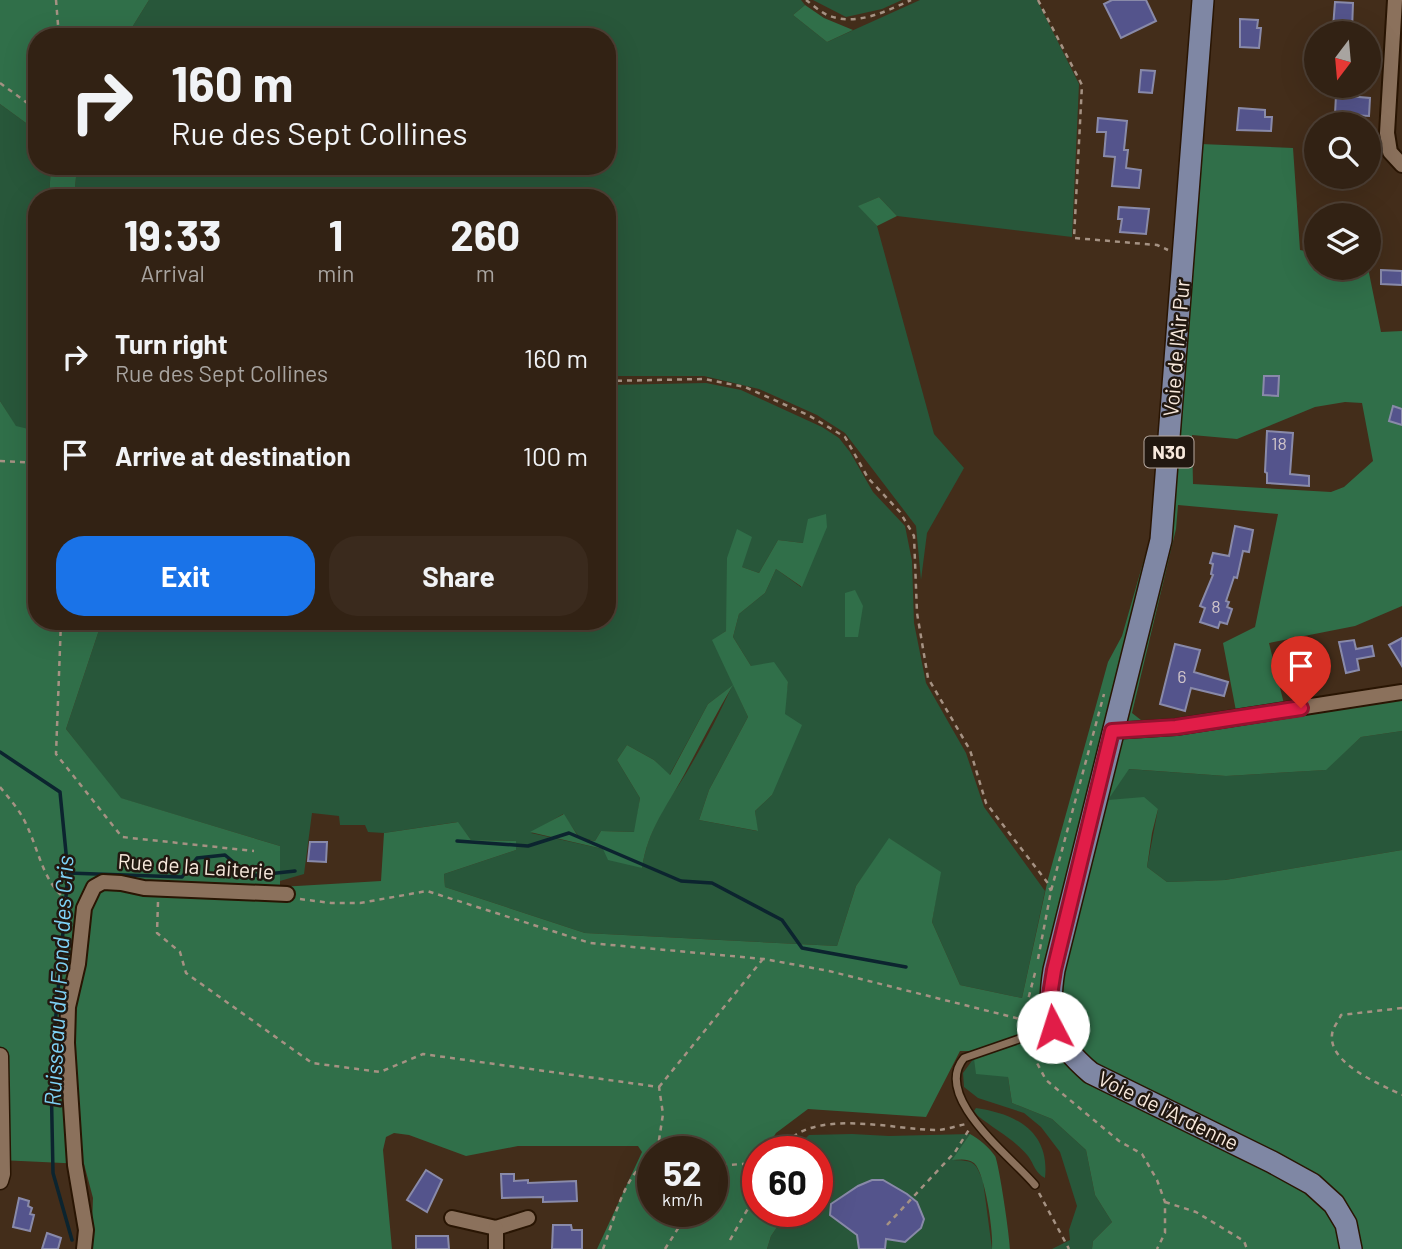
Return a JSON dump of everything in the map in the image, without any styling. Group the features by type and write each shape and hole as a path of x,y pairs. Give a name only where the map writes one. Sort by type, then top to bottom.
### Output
{"main road":[{"name":"Voie de l'Air Pur","path":"1112,731 1161,540 1164,518 1203,0"},
{"name":"Voie de l'Ardenne","path":"1112,731 1054,970 1050,995 1053,1027 1071,1056 1091,1073 1312,1184 1334,1204 1346,1224 1351,1249"}],"street":[{"path":"1395,0 1387,132 1390,152 1402,165"},
{"path":"1112,731 1176,727 1402,692"},
{"name":"Rue de la Laiterie","path":"84,1249 86,1230 75,1164 67,1043 68,1007 78,964 83,912 94,887 103,882 159,888 287,894"},
{"path":"0,1056 0,1181"},
{"path":"452,1218 496,1228 528,1218"},
{"path":"496,1228 496,1249"}],"lane":[{"path":"1035,1185 974,1122 960,1095 955,1077 957,1066 964,1058 1053,1027"}],"path":[{"path":"56,0 58,28"},
{"path":"806,0 828,15 847,20 884,12 911,0"},
{"path":"1038,0 1082,85 1074,238 1157,245 1168,248 1170,258"},
{"path":"0,83 28,103"},
{"path":"616,381 704,379 745,387 808,415 845,437 868,478 900,512 914,536 916,613 928,678 970,750 986,803 1047,882 1051,891 1104,694"},
{"path":"0,461 28,463"},
{"path":"61,630 56,754 122,837 254,851"},
{"path":"0,787 24,819 47,879 60,896 83,912"},
{"path":"159,888 156,933 180,952 186,973 312,1063 380,1072 423,1054 659,1087"},
{"path":"287,894 304,900 360,903 427,891 590,943 764,959 829,971 1028,1021"},
{"path":"660,1136 663,1114 659,1087 764,959"},
{"path":"1402,1008 1341,1015 1332,1031 1333,1046 1352,1070 1402,1095"},
{"path":"1032,1038 1037,1063 1046,1080 1119,1141 1142,1154 1157,1180 1165,1202 1165,1233 1157,1249"},
{"path":"795,1136 805,1130 830,1124 869,1124 940,1130 974,1122"},
{"path":"887,1225 955,1152 974,1122"},
{"path":"603,1249 630,1180 637,1171"},
{"path":"1035,1185 1069,1249"},
{"path":"1165,1202 1196,1212 1244,1241 1247,1249"},
{"path":"730,1240 742,1219"},
{"path":"665,1249 678,1227"}],"green space":[{"path":"0,0 149,0 132,28 28,28 28,124 0,104"},
{"path":"149,0 801,0 805,5 793,15 827,42 920,0 1037,0 1079,84 1072,237 897,216 879,197 859,206 877,226 934,434 964,468 927,533 921,580 916,526 845,433 817,415 759,389 704,376 616,376 616,189 75,189 76,175 616,175 616,28 132,28"},
{"path":"813,0 902,0 882,9 846,17"},
{"path":"805,5 824,18 853,30 827,42 793,15"},
{"path":"0,104 28,124 28,175 50,175 50,189 28,189 28,429 16,427 0,401"},
{"path":"1201,144 1293,148 1300,250 1304,251 1304,280 1370,280 1381,332 1402,331 1402,606 1355,626 1269,643 1287,716 1402,699 1402,731 1361,737 1326,770 1226,776 1129,769 1108,800 1144,797 1158,809 1147,867 1167,882 1225,880 1402,850 1402,1249 1092,1249 1093,1241 1112,1222 1095,1195 1086,1150 1052,1119 1012,1103 1008,1077 976,1074 973,1051 960,1051 926,1117 808,1109 774,1136 742,1136 742,1227 777,1227 767,1249 597,1249 637,1163 637,1227 728,1227 728,1136 637,1136 637,1146 518,1146 466,1156 409,1135 394,1133 386,1137 383,1150 392,1249 91,1249 93,1198 84,1164 0,1160 0,401 16,426 28,429 28,630 99,630 66,729 121,798 280,846 280,887 381,881 384,833 458,822 471,840 516,841 516,850 444,874 445,887 585,933 837,946 856,886 889,838 941,872 932,922 960,985 1022,998 1048,879 1108,662 1122,636 1151,535","holes":["1345,402 1362,403 1373,461 1344,487 1331,492 1193,484 1192,435 1237,439 1315,407","1178,505 1278,514 1255,627 1223,643 1236,711 1146,724 1132,713 1176,529"]},
{"path":"50,175 76,175 75,189 50,189"},
{"path":"879,197 897,216 877,226 858,206"},
{"path":"706,383 741,390 822,427 839,438 873,492 905,526 912,561 914,623 926,683 966,753 984,807 1045,891 1022,998 960,985 932,922 940,872 890,839 856,886 837,946 585,933 445,887 444,874 516,850 516,841 471,840 457,822 384,833 368,832 365,825 340,825 339,816 312,813 304,874 280,881 280,846 120,798 66,729 99,630 616,630 616,385","holes":["738,530 742,567 759,573 778,540 803,543 801,587 776,569 765,593 739,614 733,637 751,666 788,682 772,795 755,811 757,831 699,820 709,790 748,717 713,640 726,631","732,686 714,723 656,823 642,868 603,849 531,833 563,814 579,837 595,841 601,831 635,832 640,798 617,760 627,745 654,760 669,776 708,704"]},
{"path":"826,514 827,527 802,587 776,569 765,593 739,614 733,637 751,666 774,662 788,682 785,714 802,725 772,795 755,811 758,831 699,820 709,790 748,717 712,640 726,631 727,558 737,529 752,537 742,567 759,573 778,540 803,543 808,519"},
{"path":"855,590 863,606 858,637 845,637 845,593"},
{"path":"733,685 658,819 642,868 608,860 603,849 530,832 564,814 579,838 595,841 601,831 634,832 640,798 617,760 627,745 654,760 670,775 708,704"},
{"path":"1402,731 1402,850 1225,880 1167,882 1147,867 1158,809 1107,801 1128,769 1226,776 1325,770 1361,737"},
{"path":"974,1058 1008,1077 1012,1103 1052,1119 1086,1150 1095,1195 1112,1222 1093,1241 1092,1249 1052,1249 1070,1240 1069,1230 1077,1206 1060,1152 1041,1127 1024,1113 978,1098 964,1087 963,1073"},
{"path":"976,1108 1005,1115 1028,1128 1042,1148 1045,1178 1017,1144 978,1116 974,1111"},
{"path":"970,1134 953,1160 973,1163 980,1174 992,1249 767,1249 777,1227 833,1227 833,1136 809,1135"},
{"path":"970,1134 995,1156 1010,1249 992,1249 988,1204 978,1169 969,1160 952,1160"}],"building":[{"path":"1112,0 1146,0 1156,21 1121,38 1104,4"},
{"path":"1335,2 1353,3 1352,21 1334,21"},
{"path":"1240,19 1258,20 1257,28 1261,28 1259,48 1240,47"},
{"path":"1141,70 1155,71 1152,93 1139,92"},
{"path":"1336,98 1370,98 1369,112 1335,112"},
{"path":"1239,108 1265,110 1265,117 1272,117 1271,131 1237,130"},
{"path":"1098,118 1127,121 1124,150 1128,150 1126,168 1141,170 1139,188 1112,186 1115,157 1104,156 1106,132 1097,132"},
{"path":"1119,207 1149,209 1146,234 1120,232 1122,219 1118,219"},
{"path":"1381,270 1402,271 1402,285 1381,284"},
{"path":"1264,376 1279,376 1278,396 1263,395"},
{"path":"1393,406 1402,409 1402,425 1389,421"},
{"path":"1267,431 1293,433 1290,474 1309,476 1309,486 1267,483"},
{"path":"1235,526 1253,530 1249,552 1243,551 1237,578 1234,577 1226,601 1229,602 1227,607 1232,609 1227,624 1220,622 1218,628 1200,622 1205,608 1200,606 1213,575 1213,564 1210,563 1213,553 1229,556"},
{"path":"1402,638 1402,666 1389,645"},
{"path":"1354,640 1356,649 1372,646 1374,656 1357,659 1359,670 1346,673 1339,642"},
{"path":"1175,644 1200,650 1194,672 1228,682 1224,696 1191,688 1185,711 1160,704"},
{"path":"1312,644 1317,664 1291,669 1286,649"},
{"path":"310,842 327,842 326,862 308,861"},
{"path":"426,1170 442,1180 427,1212 407,1200"},
{"path":"501,1174 514,1174 514,1181 528,1180 528,1183 576,1181 577,1201 543,1202 543,1197 502,1198"},
{"path":"872,1180 883,1180 907,1194 917,1202 924,1219 921,1228 905,1242 886,1239 885,1249 859,1249 857,1235 833,1217 833,1203"},
{"path":"19,1198 29,1201 28,1206 32,1208 30,1214 34,1215 30,1231 13,1227"},
{"path":"553,1225 571,1225 572,1230 582,1230 582,1249 552,1249"},
{"path":"47,1233 61,1238 58,1249 42,1249"},
{"path":"416,1236 448,1236 449,1249 416,1249"}],"waterway":[{"name":"Ruisseau du Fond des Cris","path":"0,752 60,792 68,873 51,1073 53,1173 72,1240"},
{"path":"457,841 528,846 569,833 681,881 712,883 782,920 802,948 906,967"},
{"path":"68,873 182,877 197,858 225,855 250,876 295,871"}],"route":[{"path":"1053,1027 1050,995 1054,970 1112,731 1176,727 1301,708"}]}
